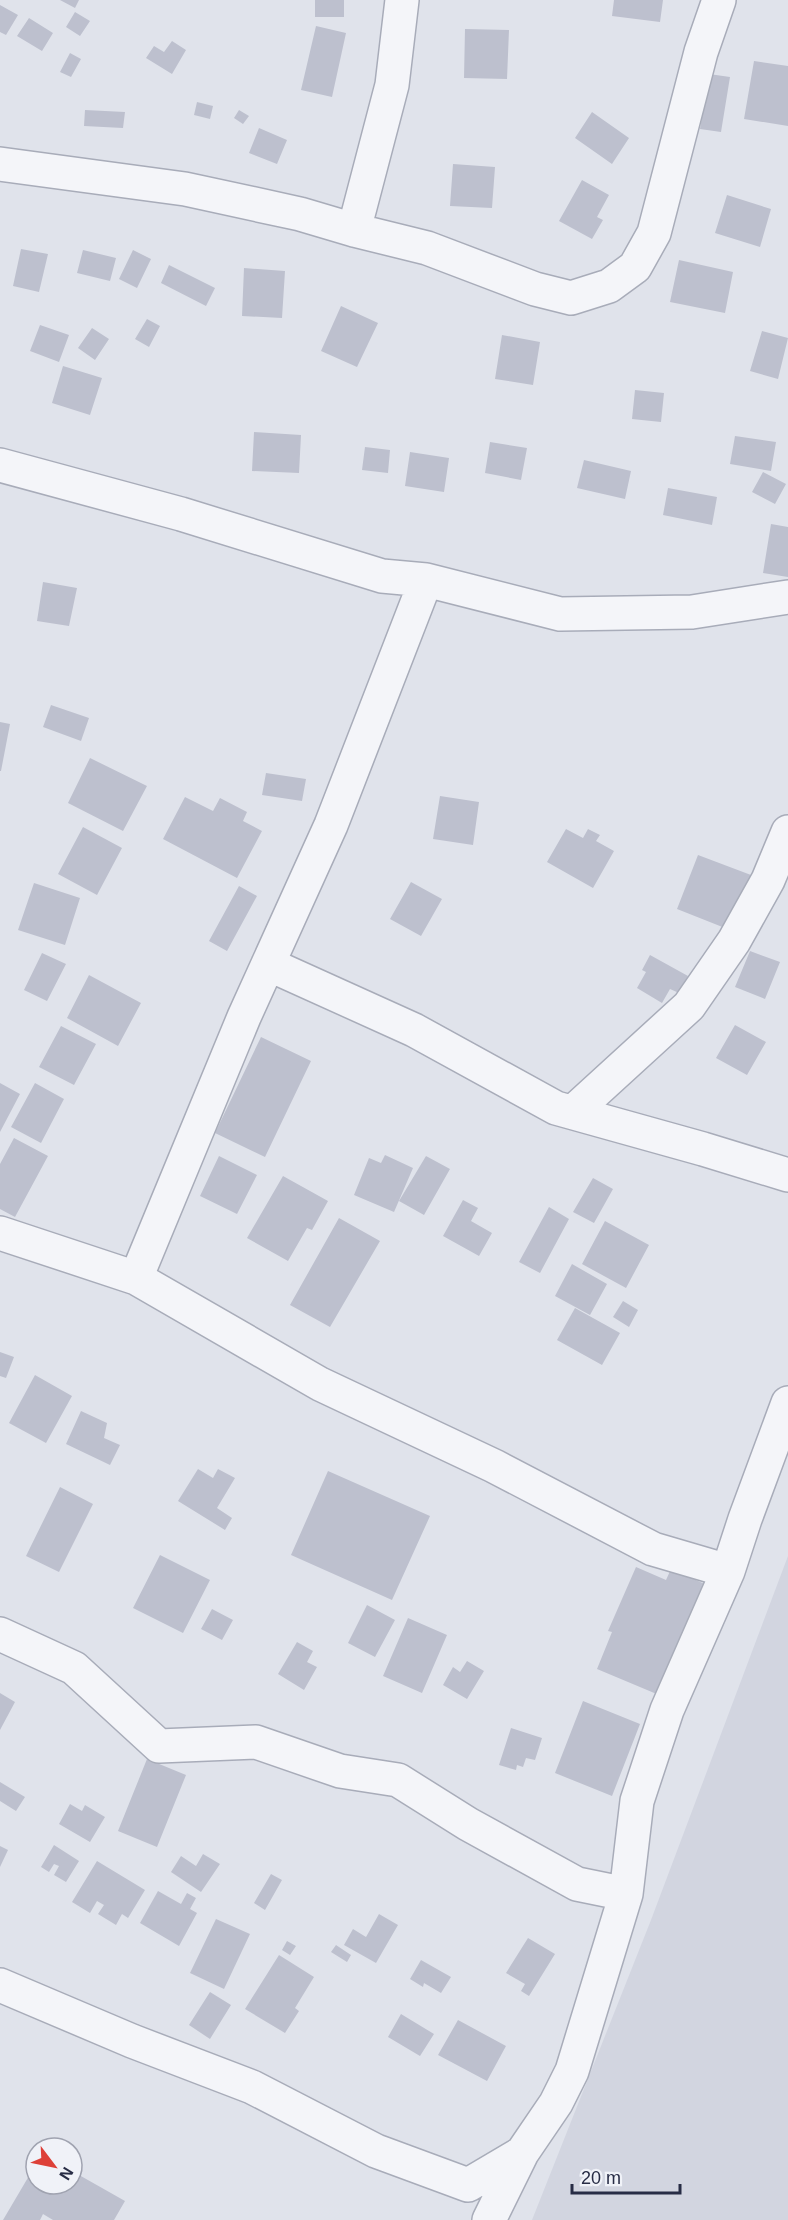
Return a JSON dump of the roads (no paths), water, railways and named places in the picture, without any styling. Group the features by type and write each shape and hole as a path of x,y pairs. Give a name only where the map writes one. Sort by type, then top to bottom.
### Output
{"street":[{"path":"354,230 392,85 402,0"},
{"path":"0,164 185,189 300,213 354,230 426,248 535,289 571,298 609,286 635,267 654,233 701,52 719,0"},
{"path":"0,465 181,513 382,576 426,580 560,614 692,612 788,597"},
{"path":"136,1278 182,1163 331,825 426,580"},
{"path":"573,1112 689,1006 735,941 768,880 788,832"},
{"path":"268,964 414,1030 556,1108 788,1175"},
{"path":"0,1233 136,1278 320,1384 494,1466 653,1549 728,1571"},
{"path":"489,2220 522,2153 556,2103 572,2072 626,1894 637,1801 667,1710 728,1571 788,1403"},
{"path":"0,1634 74,1668 159,1746 256,1742 340,1771 398,1780 468,1824 577,1884 626,1894"},
{"path":"0,1985 132,2042 252,2087 376,2151 468,2185 522,2153"}]}
